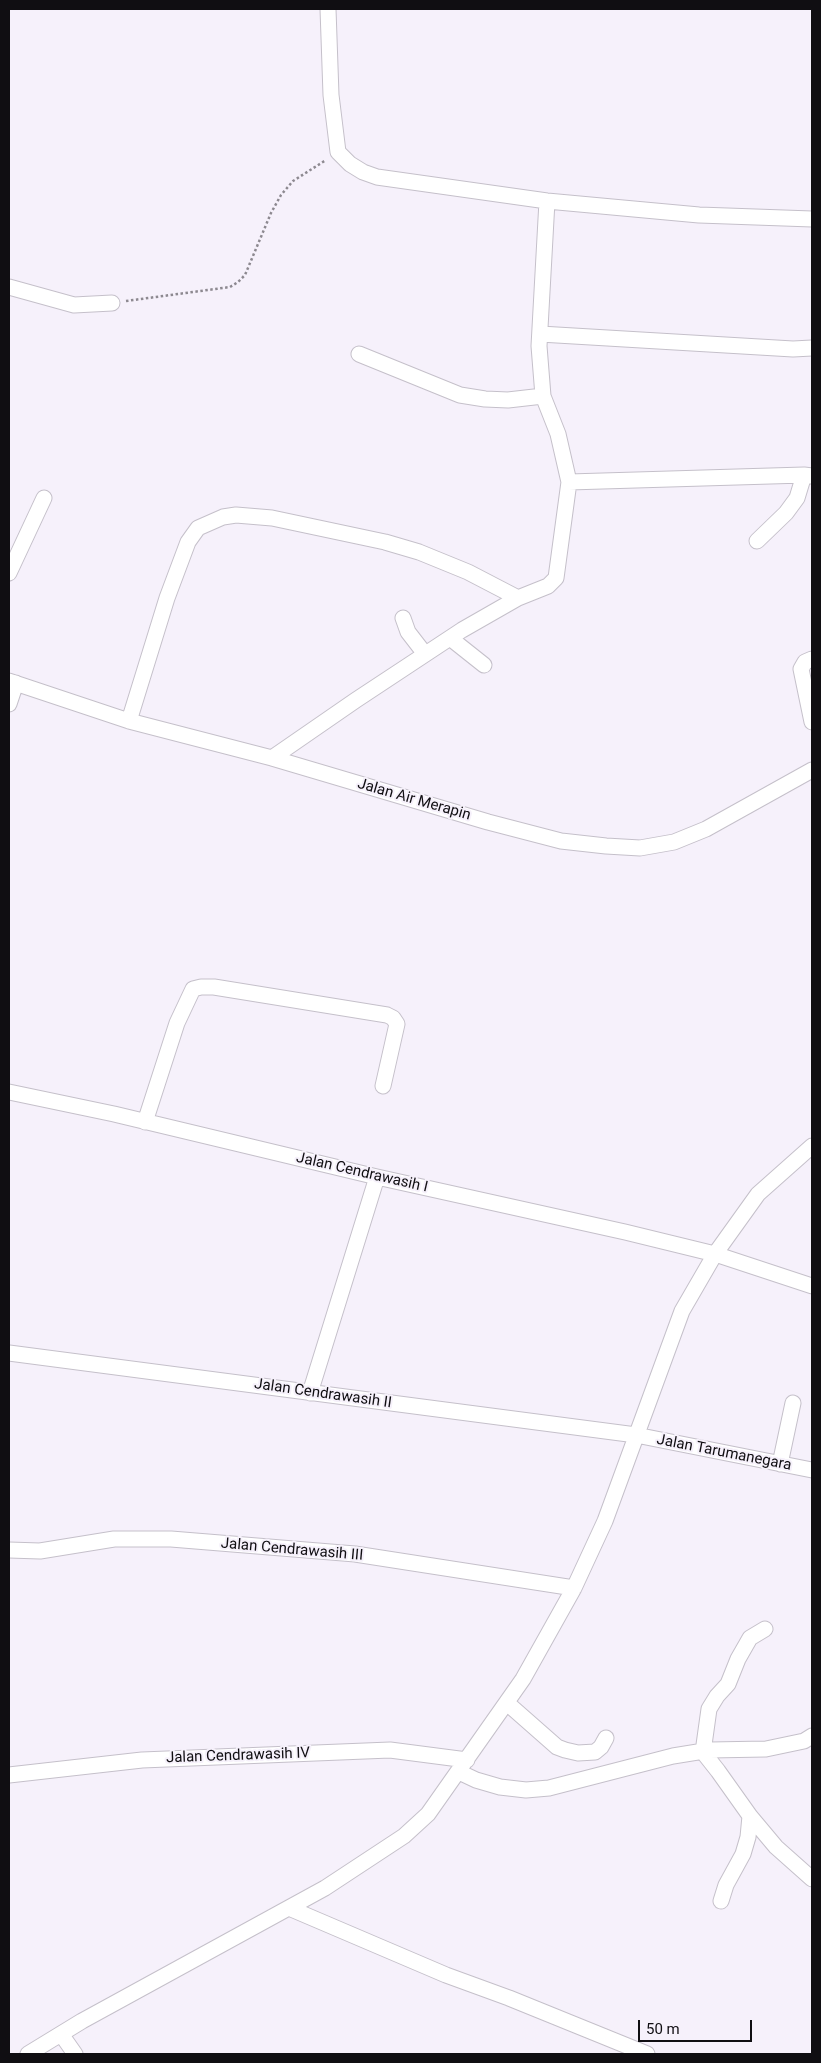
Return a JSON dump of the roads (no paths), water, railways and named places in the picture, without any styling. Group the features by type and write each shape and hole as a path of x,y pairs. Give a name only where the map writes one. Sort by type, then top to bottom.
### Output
{"street":[{"path":"328,9 331,95 338,152 350,164 363,172 377,177 547,201 699,215 812,219"},
{"path":"272,758 450,638 518,598 548,586 556,578 569,482 558,434 544,396 539,346 547,201"},
{"path":"9,287 74,305 112,303"},
{"path":"540,334 793,349 812,348"},
{"path":"359,354 460,395 508,400 544,396"},
{"path":"569,482 808,475 797,498 786,513 757,541"},
{"path":"9,574 44,498"},
{"path":"129,721 167,598 188,542 198,528 223,517 236,515 272,518 385,542 419,552 468,572 518,598"},
{"path":"403,618 408,632 425,654"},
{"path":"450,638 484,664"},
{"path":"812,659 802,664 801,672 812,722"},
{"path":"9,704 12,682"},
{"name":"Jalan Air Merapin","path":"12,682 129,721 272,758 488,822 561,841 640,848 674,842 706,829 812,770"},
{"path":"145,1122 176,1023 193,989 201,987 214,987 393,1018 397,1024 383,1086"},
{"name":"Jalan Cendrawasih I","path":"9,1092 625,1232 715,1254 812,1286"},
{"path":"28,2054 325,1888 404,1836 428,1814 524,1679 574,1588 605,1521 682,1311 715,1254 758,1194 812,1146"},
{"path":"310,1393 377,1177"},
{"name":"Jalan Cendrawasih II","path":"9,1353 636,1434"},
{"path":"780,1464 793,1402"},
{"name":"Jalan Tarumanegara","path":"636,1434 812,1470"},
{"name":"Jalan Cendrawasih III","path":"9,1550 40,1551 114,1540 171,1539 355,1554 574,1588"},
{"path":"765,1630 750,1638 738,1659 728,1684 708,1709 703,1752 776,1848 812,1879"},
{"path":"507,1703 565,1750 578,1753 595,1752 601,1747 606,1738"},
{"name":"Jalan Cendrawasih IV","path":"9,1775 142,1760 390,1750 463,1766 476,1780 500,1787 526,1790 549,1788 649,1762 703,1752 766,1749 804,1741 812,1736"},
{"path":"721,1901 726,1885 742,1854 748,1837 750,1816"},
{"path":"289,1908 446,1975 509,1998 647,2054"},
{"path":"61,2034 76,2054"}]}
